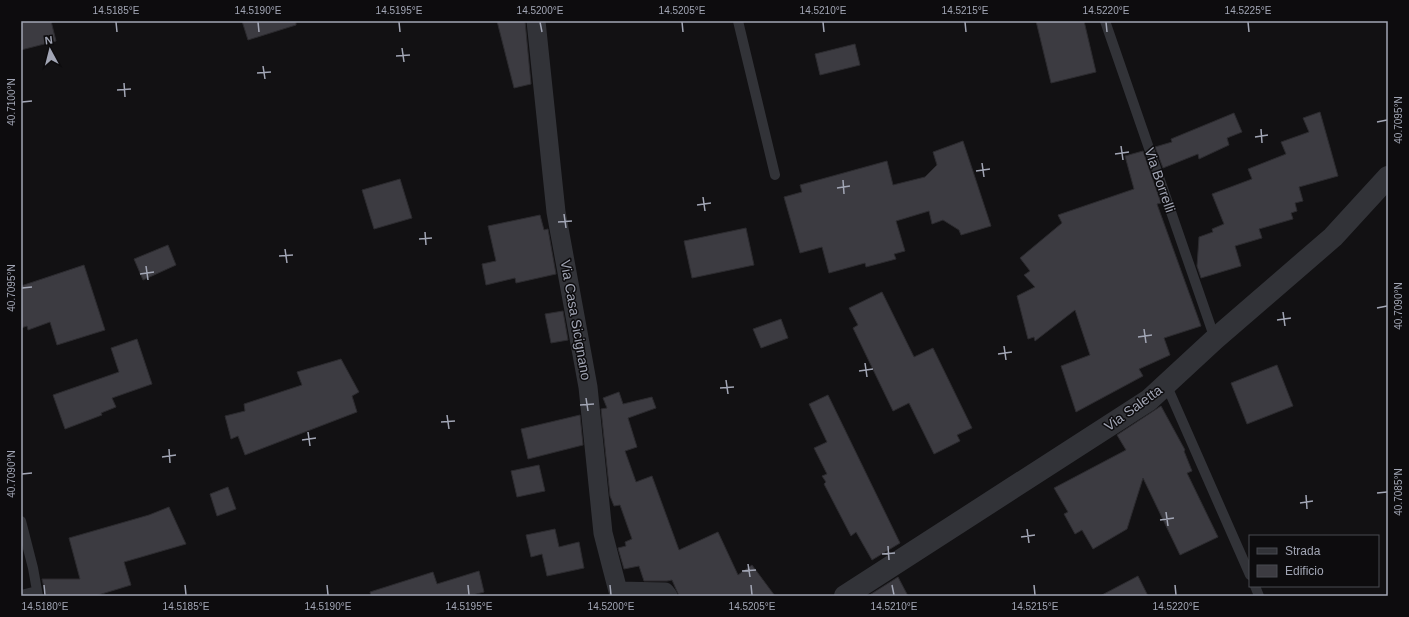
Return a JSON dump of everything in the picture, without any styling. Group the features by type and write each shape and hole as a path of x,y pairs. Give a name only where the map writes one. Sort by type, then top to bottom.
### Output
{"street":[{"name":"Via Casa Sicignano","path":"536,21 556,212 588,387 604,533 618,591 665,592 668,596"},
{"name":"Via Saletta","path":"844,596 1148,400 1215,339 1333,238 1388,177"}],"lane":[{"path":"738,21 775,175"},
{"name":"Via Borrelli","path":"1105,21 1215,339"},
{"path":"1166,384 1249,573"},
{"path":"21,521 34,568 38,593 21,595"}],"building":[{"path":"21,21 51,21 56,41 21,50"},
{"path":"242,21 296,21 296,25 248,40"},
{"path":"497,21 525,21 531,84 514,88"},
{"path":"1036,21 1084,21 1096,72 1051,83"},
{"path":"855,44 860,65 820,75 815,54"},
{"path":"1320,112 1338,176 1299,187 1303,201 1295,203 1297,211 1291,213 1293,219 1259,229 1262,238 1235,246 1241,266 1201,278 1197,266 1199,237 1213,232 1212,229 1224,224 1212,194 1252,179 1248,169 1286,154 1281,142 1309,132 1303,118"},
{"path":"1234,113 1242,132 1227,138 1229,145 1199,159 1198,154 1163,168 1155,147 1172,142 1171,139"},
{"path":"963,141 991,226 961,235 959,230 943,220 932,224 929,211 896,221 905,251 894,254 896,259 866,267 865,263 829,273 822,247 800,253 784,197 802,192 800,185 887,161 893,185 925,177 937,165 933,152"},
{"path":"1143,151 1161,203 1157,204 1201,326 1164,338 1170,355 1139,369 1143,376 1076,412 1061,366 1090,355 1075,310 1035,341 1034,337 1028,339 1017,296 1035,287 1024,275 1030,271 1020,258 1062,223 1058,215 1134,189 1125,156"},
{"path":"400,179 412,218 374,229 362,190"},
{"path":"540,215 544,230 548,229 556,274 516,283 515,278 486,285 482,264 496,261 488,226"},
{"path":"746,228 754,265 692,278 684,241"},
{"path":"168,245 176,265 143,280 134,259"},
{"path":"84,265 105,330 57,345 50,322 28,330 27,326 21,328 21,286"},
{"path":"882,292 914,357 933,348 972,428 957,435 960,441 934,454 909,403 893,411 853,328 858,325 849,308"},
{"path":"563,311 568,340 551,343 545,314"},
{"path":"781,319 788,338 761,348 753,329"},
{"path":"137,339 152,384 112,398 116,407 101,413 102,415 65,429 53,395 119,372 111,348"},
{"path":"341,359 359,392 352,396 357,412 245,455 238,436 231,439 225,416 245,411 244,404 302,385 297,372"},
{"path":"1277,365 1293,406 1247,424 1231,383"},
{"path":"619,392 623,404 652,397 656,408 628,418 637,447 625,451 636,482 652,476 679,550 718,532 738,575 752,565 775,596 679,596 672,580 644,581 639,566 624,569 618,548 626,546 625,542 632,539 620,505 614,506 610,496 601,409 607,408 603,398"},
{"path":"828,395 900,543 872,560 856,532 851,536 824,484 826,482 822,476 827,474 814,448 827,442 809,404"},
{"path":"1161,406 1185,450 1184,451 1192,471 1187,473 1218,537 1180,555 1143,478 1127,529 1093,549 1082,530 1075,534 1064,514 1068,512 1054,488 1126,450 1117,435"},
{"path":"580,415 583,445 528,459 521,429"},
{"path":"539,465 545,491 517,497 511,471"},
{"path":"228,487 236,509 217,516 210,494"},
{"path":"169,507 186,544 124,562 131,585 95,596 46,596 42,579 80,579 69,538 149,515"},
{"path":"555,529 559,547 579,542 584,568 547,576 542,554 531,557 526,535"},
{"path":"479,571 484,592 469,596 371,596 370,592 433,572 437,584"},
{"path":"1138,576 1148,596 1100,596"},
{"path":"898,577 908,596 868,596"}]}
